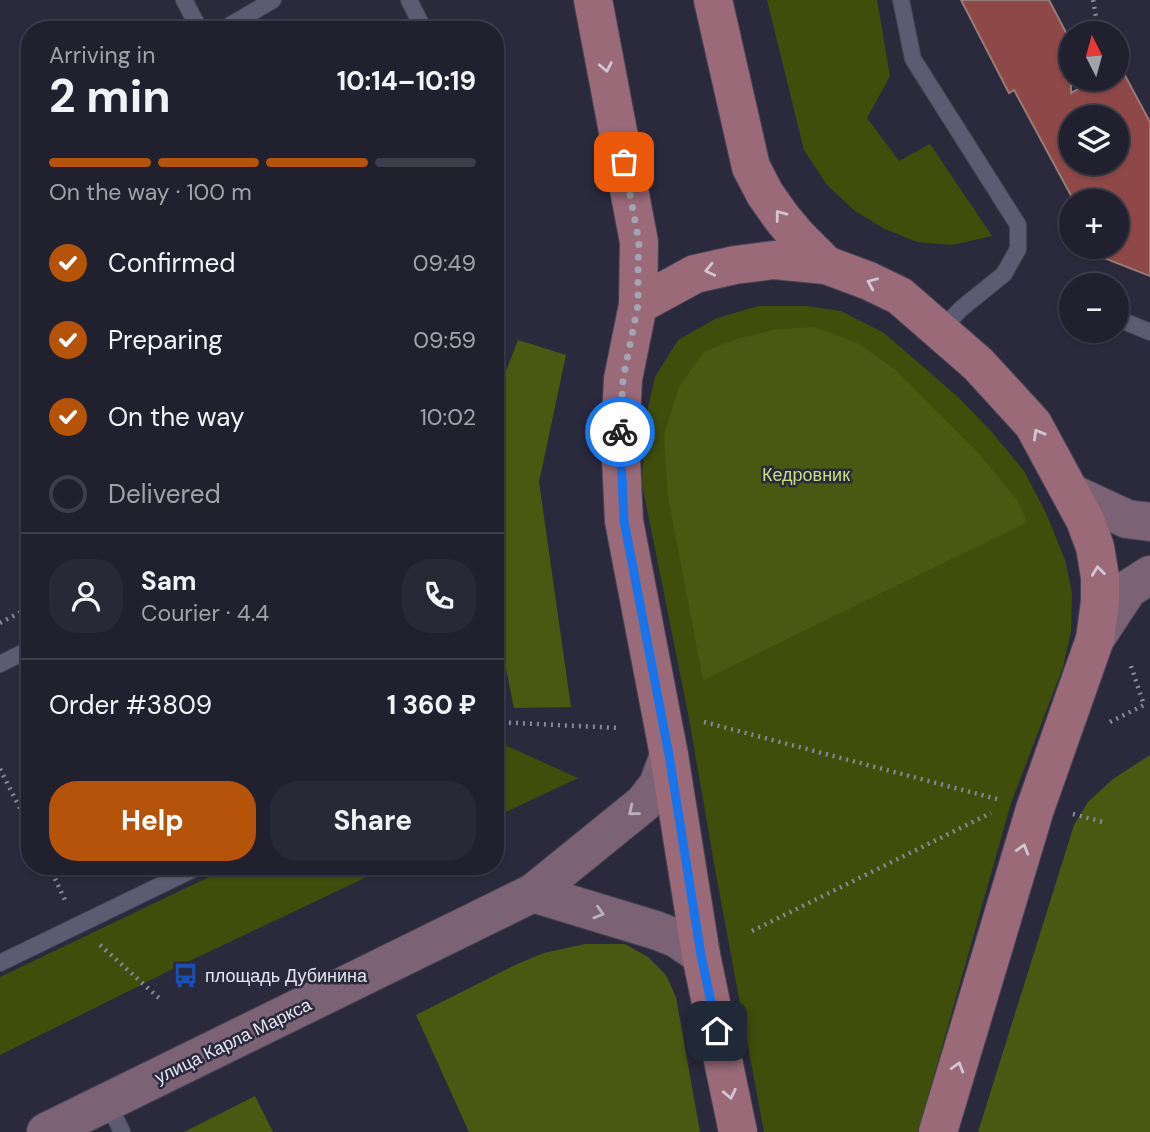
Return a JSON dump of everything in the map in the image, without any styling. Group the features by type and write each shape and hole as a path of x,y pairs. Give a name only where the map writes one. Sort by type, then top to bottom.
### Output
{"main road":[{"path":"593,0 639,242 638,305 623,379 620,438 624,521 669,755 701,955 738,1132"},
{"path":"713,0 751,167 782,218 826,265"},
{"path":"638,305 695,274 774,260 826,265 900,296 978,364 1033,424 1085,520 1095,547 1100,577 1095,639 1035,809 938,1132"}],"street":[{"path":"1071,493 1127,519 1150,522"},
{"path":"1095,639 1128,590 1150,575"},
{"name":"улица Карла Маркса","path":"46,1132 115,1117 533,893 644,803 658,785 669,755"},
{"path":"533,893 655,930 676,938 701,955"}],"lane":[{"path":"184,0 195,21"},
{"path":"237,21 273,0"},
{"path":"409,0 420,21"},
{"path":"901,0 913,59 1018,225 1018,249 1004,274 940,330"},
{"path":"1129,323 1150,332"},
{"path":"0,664 21,654"},
{"path":"0,962 182,875"}],"path":[{"path":"1093,0 1097,21"},
{"path":"0,622 21,612"},
{"path":"1128,659 1144,705"},
{"path":"504,722 620,728"},
{"path":"703,722 998,800"},
{"path":"0,769 21,810"},
{"path":"752,931 999,809"},
{"path":"1068,813 1103,822"}],"green space":[{"path":"767,0 877,0 890,76 867,118 899,161 930,144 992,236 952,245 917,242 883,228 854,210 827,185 804,150"},
{"path":"759,306 807,306 841,311 884,333 958,397 1024,471 1046,513 1065,560 1072,593 1071,631 1063,667 1011,803 918,1132 764,1132 689,718 642,484 644,425 655,377 678,340 717,318"},
{"name":"Кедровник","path":"815,327 859,344 897,371 978,453 1017,500 1027,522 703,680 668,496 664,435 679,387 704,352 737,339 773,330"},
{"path":"518,340 566,355 539,482 571,707 514,708 504,659 504,376"},
{"path":"504,745 578,778 504,813"},
{"path":"1150,755 1150,1132 978,1132 1074,825 1088,802 1113,779"},
{"path":"213,875 371,875 0,1055 0,977"},
{"path":"585,944 625,944 648,957 666,975 676,997 700,1132 469,1132 416,1015 517,964 544,953"},
{"path":"255,1096 273,1132 184,1132"}],"building":[{"path":"961,0 1049,0 1060,21 1059,91 1129,91 1129,83 1150,122 1150,276 1107,259 1129,259 1129,189 1068,189 1060,175 1129,175 1129,105 1059,105 1059,173 1014,90 1009,93"}],"way so far":[{"path":"620,432 623,379 638,305 639,242 624,162"}],"place":[{"name":"площадь Дубинина","path":"185,976"}],"route":[{"path":"620,432 624,521 669,755 701,955 717,1031"}]}
